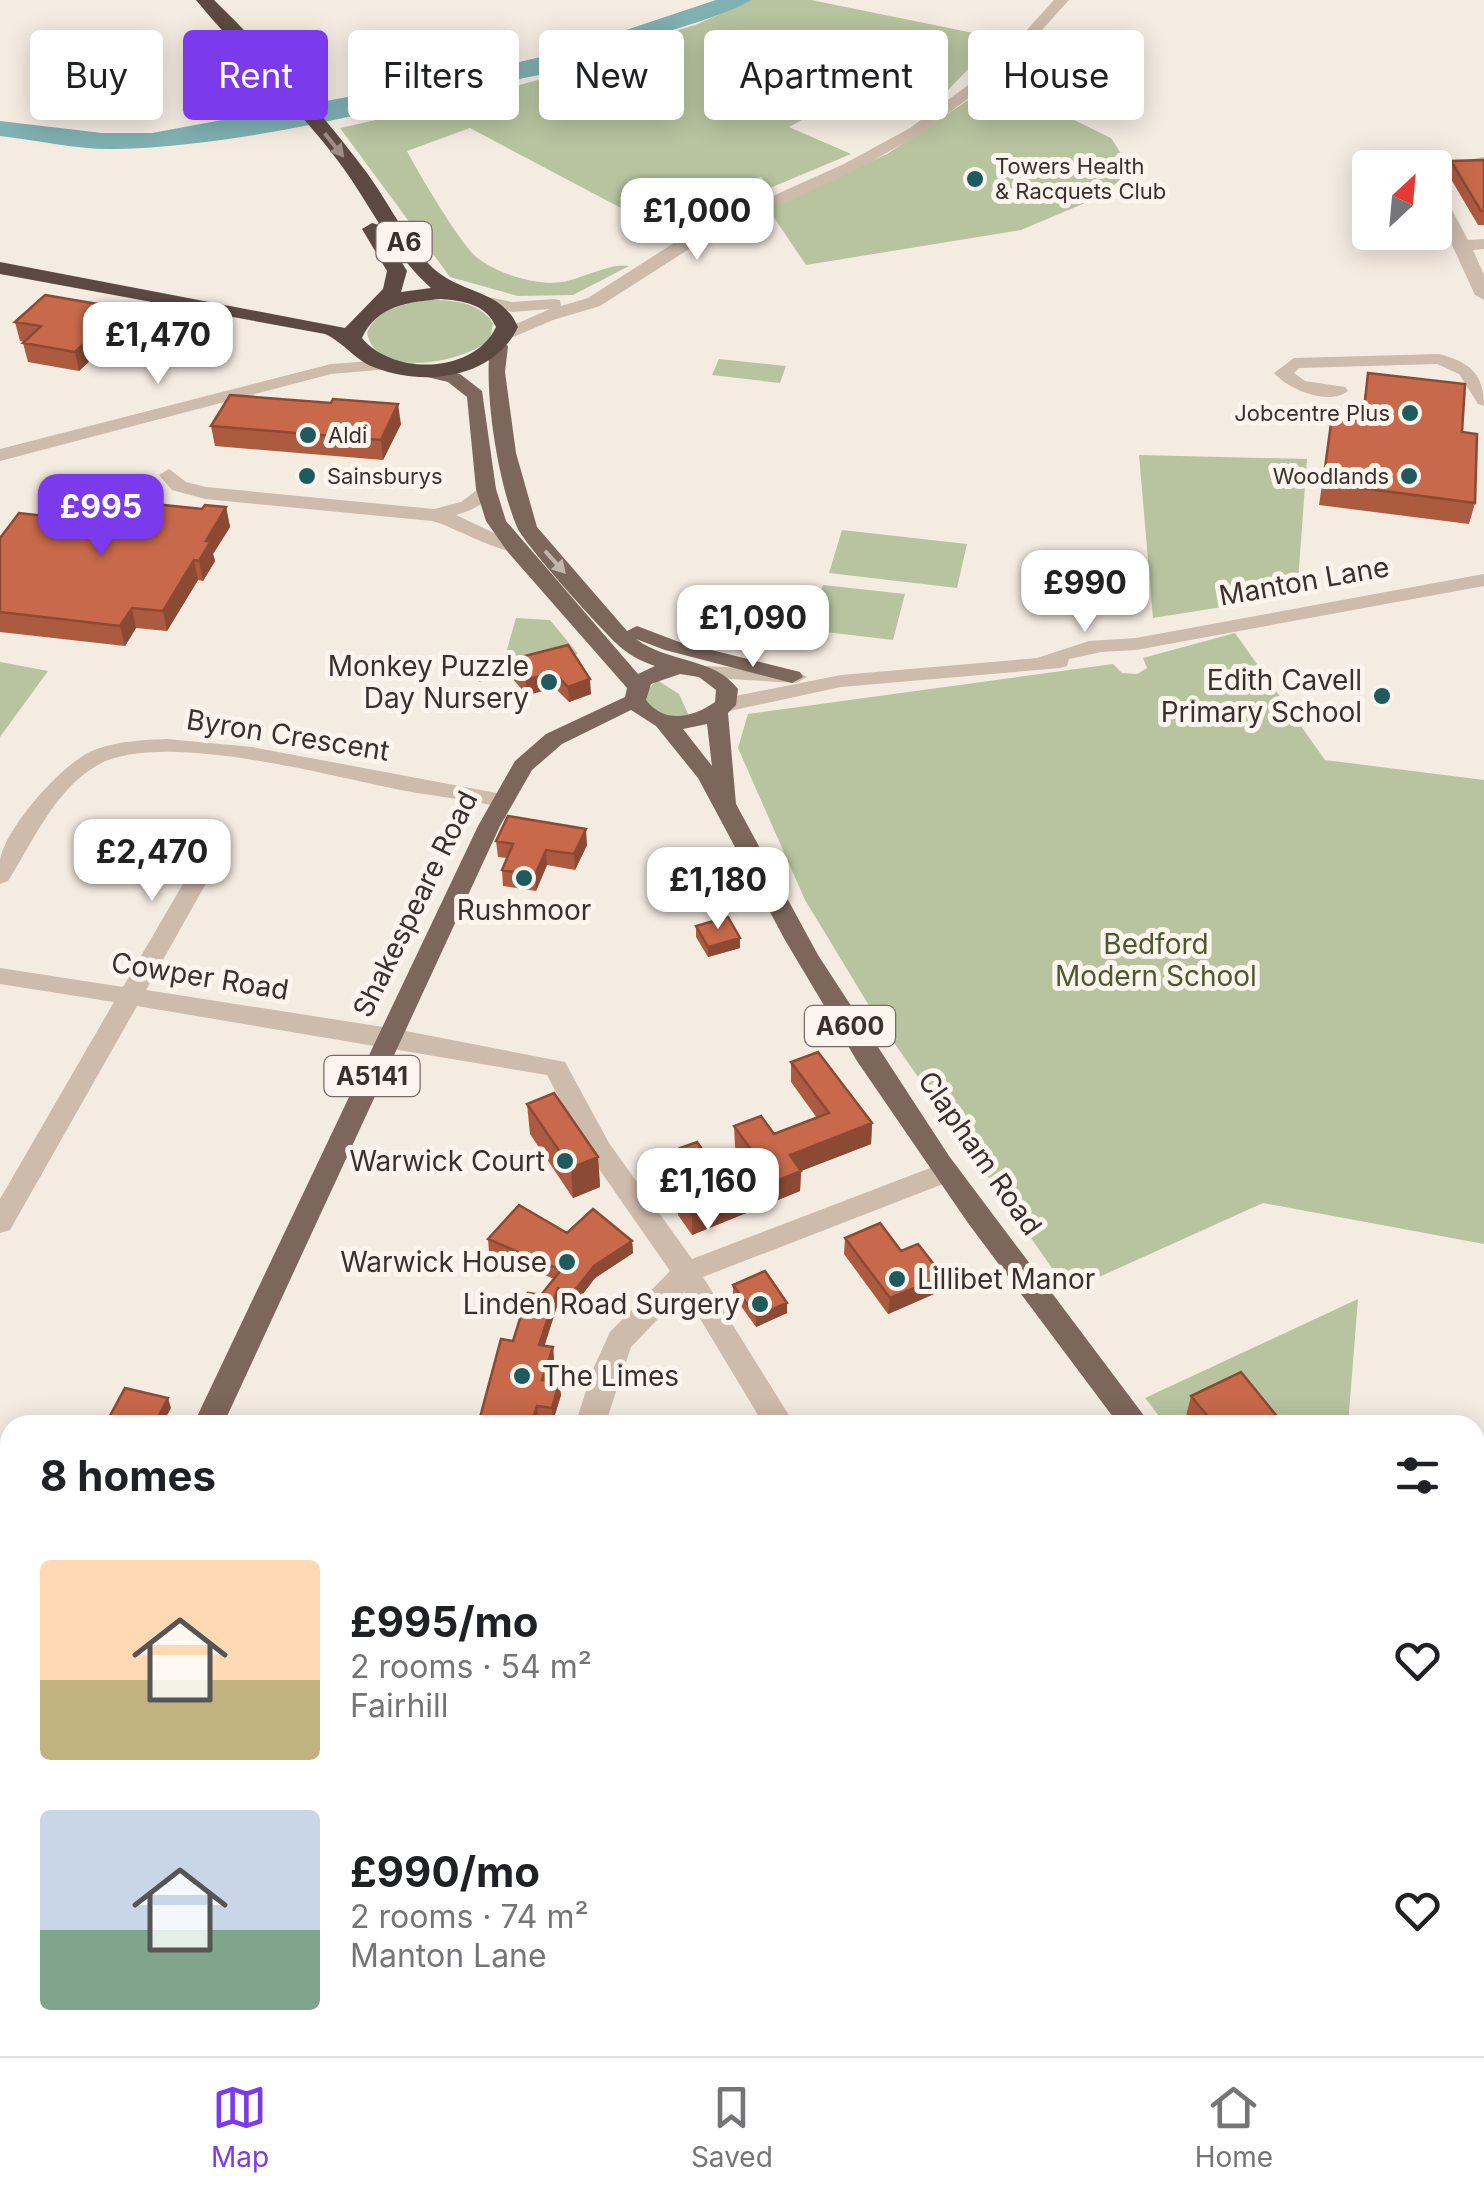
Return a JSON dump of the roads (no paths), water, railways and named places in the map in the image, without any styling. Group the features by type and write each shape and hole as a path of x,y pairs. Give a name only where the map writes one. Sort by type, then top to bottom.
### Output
{"highway":[{"name":"A6","path":"182,0 214,21 294,96 363,180 422,272 438,286 456,294"},
{"name":"A6","path":"204,0 214,21 341,180 397,270 393,288 374,308"},
{"path":"0,268 211,308 331,330 352,342 363,356 384,366 422,370 467,364 502,340 505,320 483,301 456,294 423,294 374,308 316,316 211,308"},
{"path":"352,342 357,320 374,308"}],"main road":[{"path":"502,340 496,372 507,453 527,528 607,624 636,650 680,668 706,672"},
{"name":"A600","path":"422,370 454,378 476,396 488,498 514,548 657,719"},
{"path":"488,498 499,498 498,468 507,453"},
{"path":"598,609 661,643 792,676"},
{"path":"636,693 652,673 680,668"},
{"name":"A600","path":"706,672 727,689 721,708"},
{"name":"Shakespeare Road","path":"213,1415 390,1037 523,766 554,740 636,693"},
{"path":"657,719 696,722 721,708"},
{"name":"Clapham Road","path":"721,708 727,806"},
{"name":"Shakespeare Road","path":"596,719 657,719"},
{"name":"Clapham Road","path":"657,719 686,744 727,806 833,1002 947,1172 1129,1415"}],"street":[{"path":"502,340 528,324 594,302 704,233 850,167 915,131 999,69 1062,0"},
{"path":"1452,166 1484,162"},
{"path":"1452,225 1484,294"},
{"path":"1463,245 1484,244"},
{"path":"483,301 512,307 560,303 625,280"},
{"path":"331,369 352,342"},
{"path":"1339,391 1300,386 1283,373 1294,363 1439,359 1466,370 1484,400"},
{"path":"0,455 331,369 384,366"},
{"path":"169,474 179,486 205,492 433,515 454,520 514,548"},
{"path":"433,515 488,498"},
{"path":"454,520 469,520 488,498"},
{"name":"Manton Lane","path":"721,708 841,680 1045,661 1073,664 1120,655 1136,644 1484,580"},
{"name":"Manton Lane","path":"706,672 841,680"},
{"name":"Byron Crescent","path":"0,876 54,794 74,773 100,754 130,748 170,747 260,757 504,801"},
{"path":"0,1223 220,839"},
{"name":"Cowper Road","path":"0,976 390,1037 556,1068 599,1149 686,1272 774,1415"},
{"path":"593,1415 620,1340 686,1272 947,1172"}],"water":[{"path":"716,0 752,0 674,30 626,30"},
{"path":"539,57 539,75 519,79 519,62"},
{"path":"348,97 348,117 174,145 101,149 0,136 0,121 102,133 152,133 223,120 328,120 328,101"}],"place":[{"name":"Towers Health & Racquets Club","path":"975,179"},
{"name":"Jobcentre Plus","path":"1410,413"},
{"name":"Aldi","path":"308,435"},
{"name":"Sainsburys","path":"307,476"},
{"name":"Woodlands","path":"1409,476"},
{"name":"Monkey Puzzle Day Nursery","path":"549,682"},
{"name":"Edith Cavell Primary School","path":"1382,696"},
{"name":"Rushmoor","path":"524,878"},
{"name":"Warwick Court","path":"565,1161"},
{"name":"Warwick House","path":"567,1262"},
{"name":"Lillibet Manor","path":"897,1279"},
{"name":"Linden Road Surgery","path":"760,1304"},
{"name":"The Limes","path":"522,1376"}],"park label":[{"name":"Bedford Modern School","path":"1156,960"}]}
